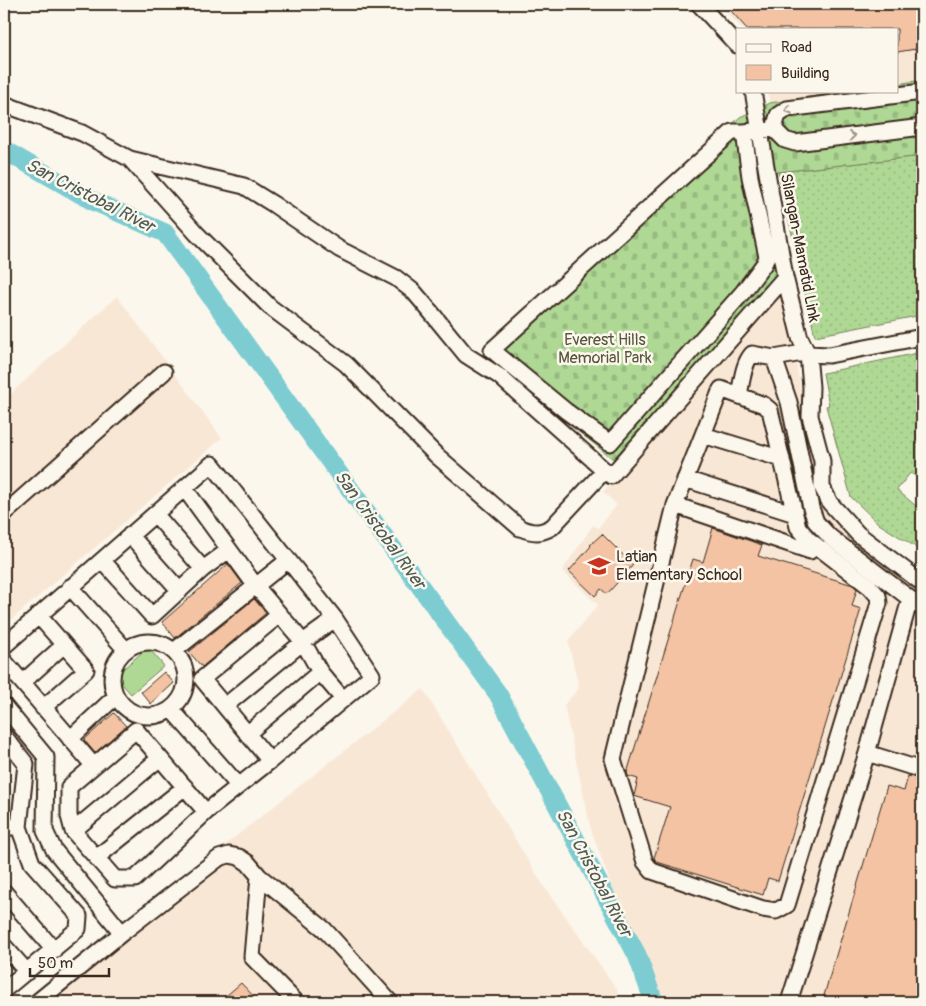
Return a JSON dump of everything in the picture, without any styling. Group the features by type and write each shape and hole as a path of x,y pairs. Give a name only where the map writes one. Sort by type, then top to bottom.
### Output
{"street":[{"path":"699,4 736,44"},
{"name":"Silangan-Mamatid Link","path":"753,92 767,129 785,277 800,338 808,354 811,387 810,416 822,461 822,487 830,503 858,534 922,583"},
{"path":"767,129 778,115 787,108 922,92"},
{"path":"4,104 82,133 130,159 244,186 274,204 339,250 396,278 414,292 466,355 499,376 611,476 785,277"},
{"path":"744,132 750,177 767,257 764,264 743,292 610,443 566,411 492,350 732,132 767,129 785,140 796,143 922,127"},
{"path":"130,159 197,234 270,307 346,364 436,455 520,528 532,532 543,532 552,526 605,470"},
{"path":"739,395 749,357 755,353 774,358 797,354 829,355 922,337"},
{"path":"774,358 788,402 813,515 822,530 916,604 789,1002"},
{"path":"4,514 164,372"},
{"path":"721,389 764,404 770,410 798,527 803,534 870,587 878,596 879,603 787,904 776,911 763,909 652,871 645,862 613,759 675,505 703,435 721,389"},
{"path":"703,435 782,458"},
{"path":"4,646 212,464 287,561 335,619 372,674 270,761 206,812 135,879 114,879 73,831 69,816 69,787 136,730 206,812"},
{"path":"802,465 824,511 845,534 922,589"},
{"path":"685,479 795,514"},
{"path":"185,489 255,585 303,642 320,672 343,700"},
{"path":"675,505 810,551 816,545"},
{"path":"155,514 203,569"},
{"path":"130,535 180,591"},
{"path":"102,560 152,616 203,569 229,550"},
{"path":"174,651 287,561"},
{"path":"70,587 125,649"},
{"path":"38,615 86,670 44,708"},
{"path":"270,761 202,679 279,615"},
{"path":"225,706 303,642 335,619"},
{"path":"151,641 174,651 184,664 186,680 182,696 171,709 155,715 138,714 116,696 112,685 112,673 116,660 125,649 151,641"},
{"path":"22,682 64,646"},
{"path":"4,661 93,765"},
{"path":"247,734 320,672"},
{"path":"70,739 116,696"},
{"path":"4,706 46,757 45,831 54,850 122,933"},
{"path":"171,709 238,785"},
{"path":"4,736 26,764 11,827 32,863 79,916 78,929 4,990"},
{"path":"867,753 922,770"},
{"path":"73,831 160,758"},
{"path":"96,858 184,787"},
{"path":"47,999 122,933 219,858 230,855 239,856 248,863 260,876 324,929 390,1002"},
{"path":"260,876 252,957 296,1002"},
{"path":"4,892 54,950"},
{"path":"4,946 27,972"}],"shaded area":[{"path":"719,4 922,4 922,80 898,84 898,28 741,28"},
{"path":"767,92 842,92 770,103"},
{"path":"784,292 823,501 922,585 922,1002 654,1002 591,830 564,705 579,688 568,641 598,605 562,571 593,525 598,528 617,505 603,492 779,293"},
{"path":"117,296 222,438 4,626 4,400"},
{"path":"423,689 545,888 617,989 619,1002 30,1002 151,903"}],"green space":[{"name":"Everest Hills Memorial Park","path":"922,80 922,156 778,172 760,176 777,277 613,459 482,354 740,117 770,103 842,92 898,92 898,84"},
{"path":"922,156 922,315 815,336 778,172"},
{"path":"922,352 922,479 910,473 897,490 922,511 922,551 879,524 851,497 826,406 829,405 823,373"},
{"path":"148,647 164,666 131,694 115,676"}],"building":[{"path":"725,4 922,4 922,48 898,52 898,28 746,28"},
{"path":"713,528 762,545 758,556 853,585 857,589 852,606 861,609 778,881 768,878 763,895 657,862 654,858 670,807 634,796 638,779 628,776 627,773 693,559 703,562"},
{"name":"Latian Elementary School","path":"602,534 633,565 607,594 601,589 595,596 569,571 590,545"},
{"path":"228,564 242,583 175,638 162,622"},
{"path":"254,599 266,613 202,667 189,652"},
{"path":"164,672 174,683 151,704 141,692"},
{"path":"114,713 126,726 95,753 84,740"},
{"path":"908,776 922,779 922,1002 822,1002 887,786 904,791"},
{"path":"241,983 259,1002 219,1002"}],"waterway":[{"name":"San Cristobal River","path":"4,150 91,200 165,233 498,694 637,955 654,1002"}],"place":[{"name":"Latian Elementary School","path":"599,566"}]}
